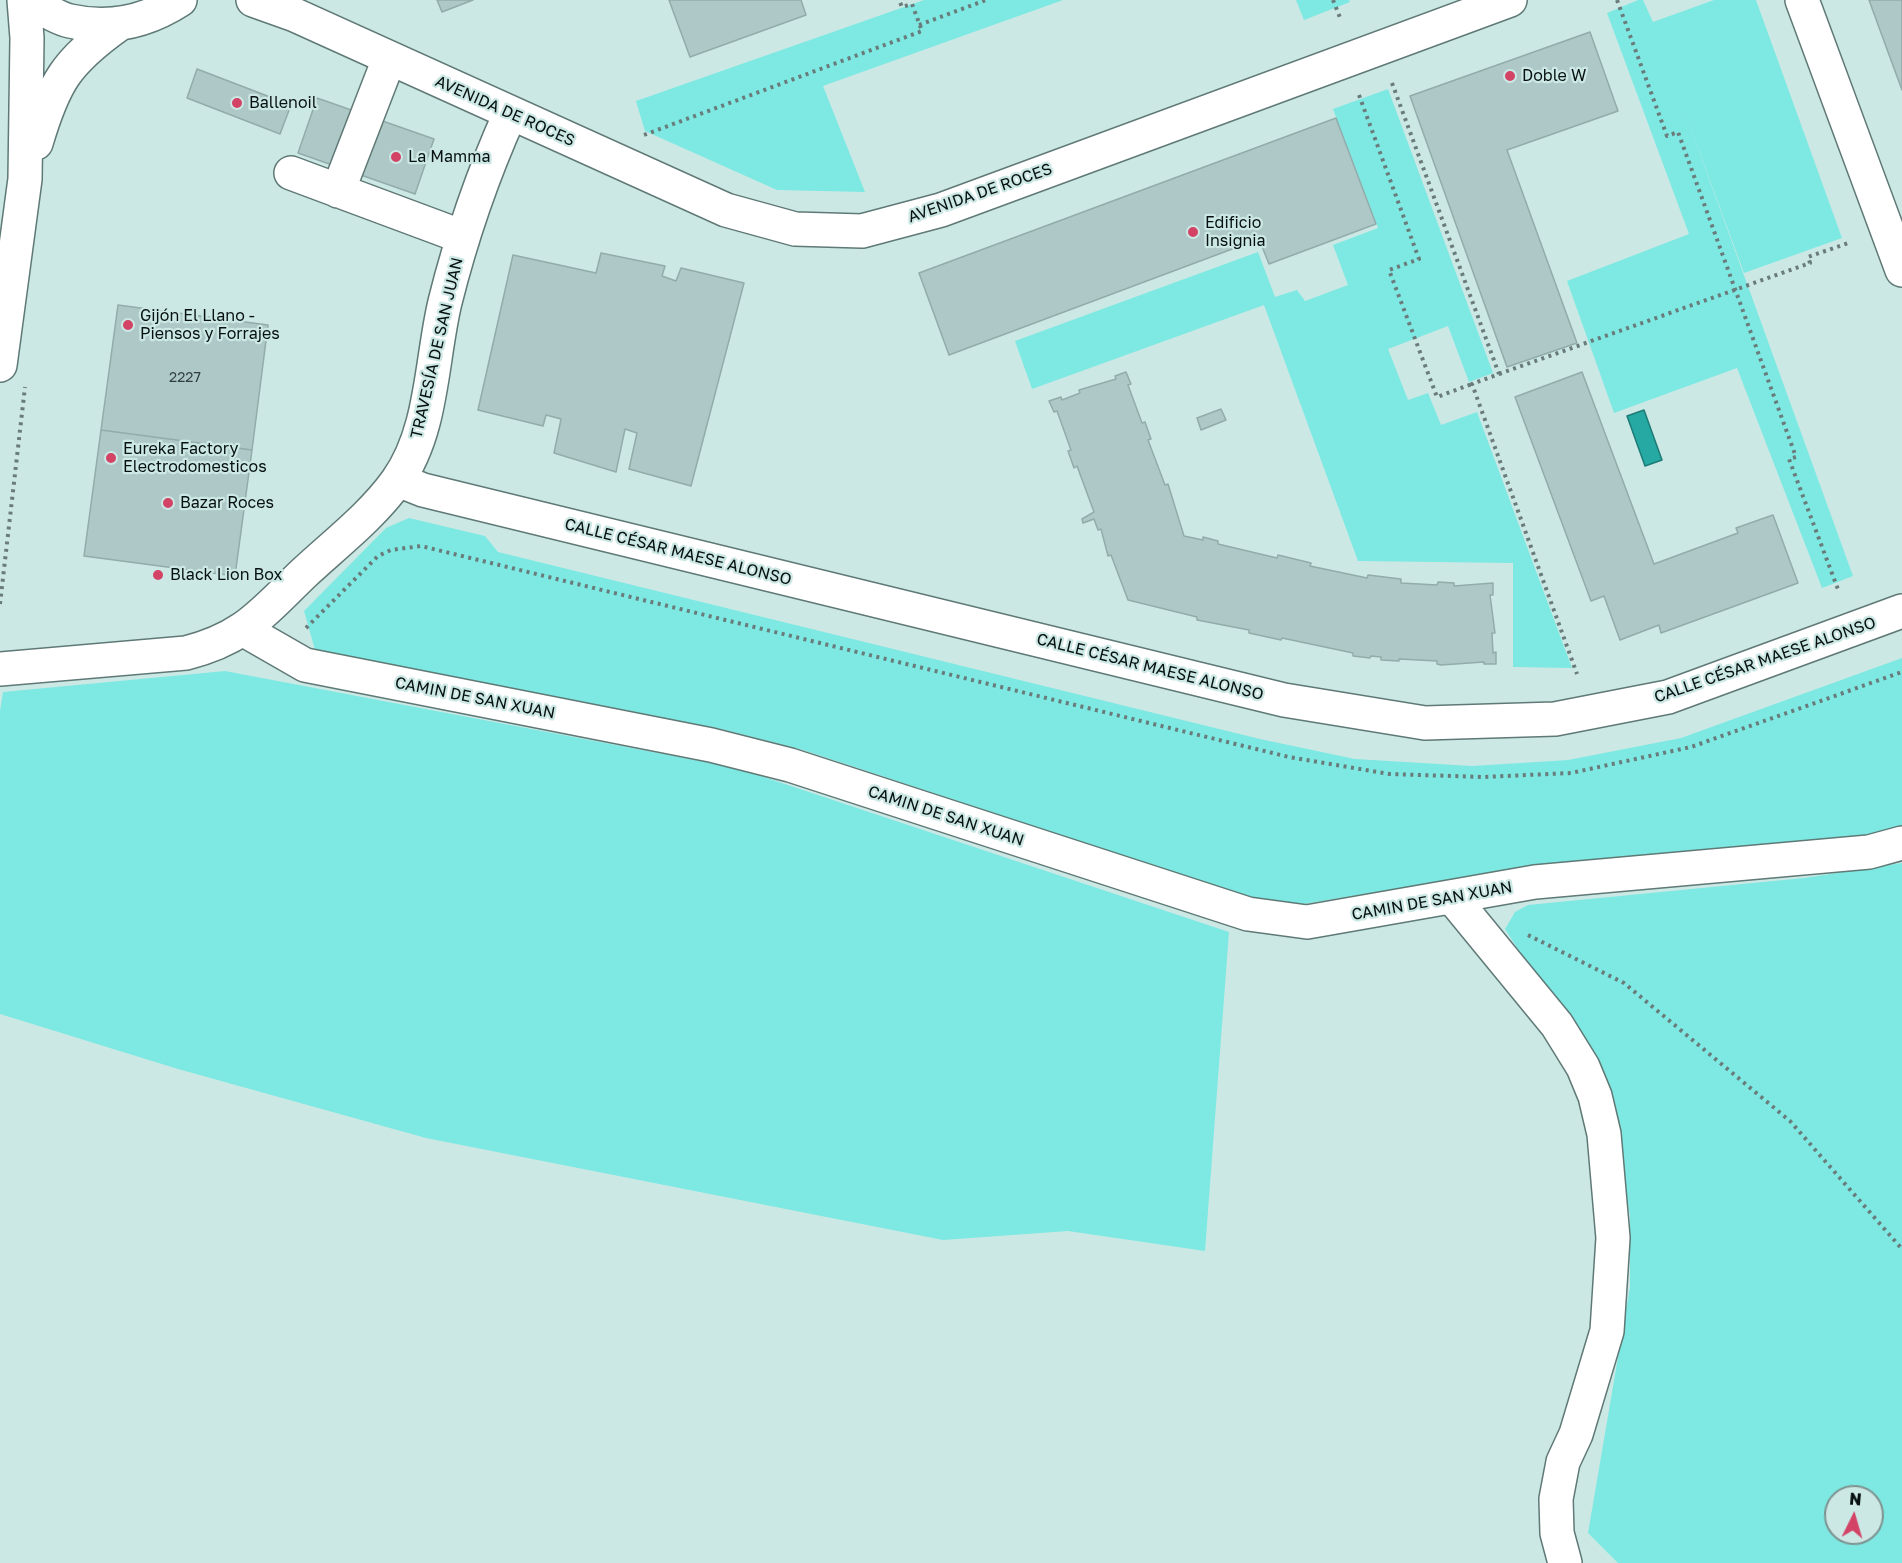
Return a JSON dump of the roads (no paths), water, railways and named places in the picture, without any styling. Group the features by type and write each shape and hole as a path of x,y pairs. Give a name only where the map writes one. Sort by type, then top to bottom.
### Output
{"street":[{"path":"13,371 25,179 27,38 24,0"},
{"path":"29,0 68,21 118,25 150,17 180,0 187,0"},
{"name":"AVENIDA DE ROCES","path":"253,0 295,15 726,210 795,229 862,231 941,210 1510,0"},
{"path":"1802,0 1902,270"},
{"path":"25,179 54,90 69,66 87,48 118,25"},
{"path":"338,191 388,58"},
{"name":"TRAVESÍA DE SAN JUAN","path":"244,630 372,509 398,480 418,436 427,402 445,305 463,237 496,144 510,114"},
{"path":"291,172 463,237"},
{"name":"CALLE CÉSAR MAESE ALONSO","path":"398,480 434,492 1284,700 1425,723 1555,719 1668,698 1902,611"},
{"path":"0,669 186,652 216,645 244,630"},
{"name":"CAMIN DE SAN XUAN","path":"244,630 305,665 699,743 790,765 1248,914 1307,922 1535,882 1869,852 1902,843"},
{"path":"1452,897 1557,1025 1583,1067 1595,1096 1604,1134 1612,1238 1607,1331 1576,1434 1563,1462 1556,1499 1557,1533 1566,1563"}],"place":[{"name":"Doble W","path":"1510,76"},
{"name":"Ballenoil","path":"237,103"},
{"name":"La Mamma","path":"396,157"},
{"name":"Edificio Insignia","path":"1193,232"},
{"name":"Gijón El Llano - Piensos y Forrajes","path":"128,325"},
{"name":"Eureka Factory Electrodomesticos","path":"111,458"},
{"name":"Bazar Roces","path":"168,503"},
{"name":"Black Lion Box","path":"158,575"}]}
